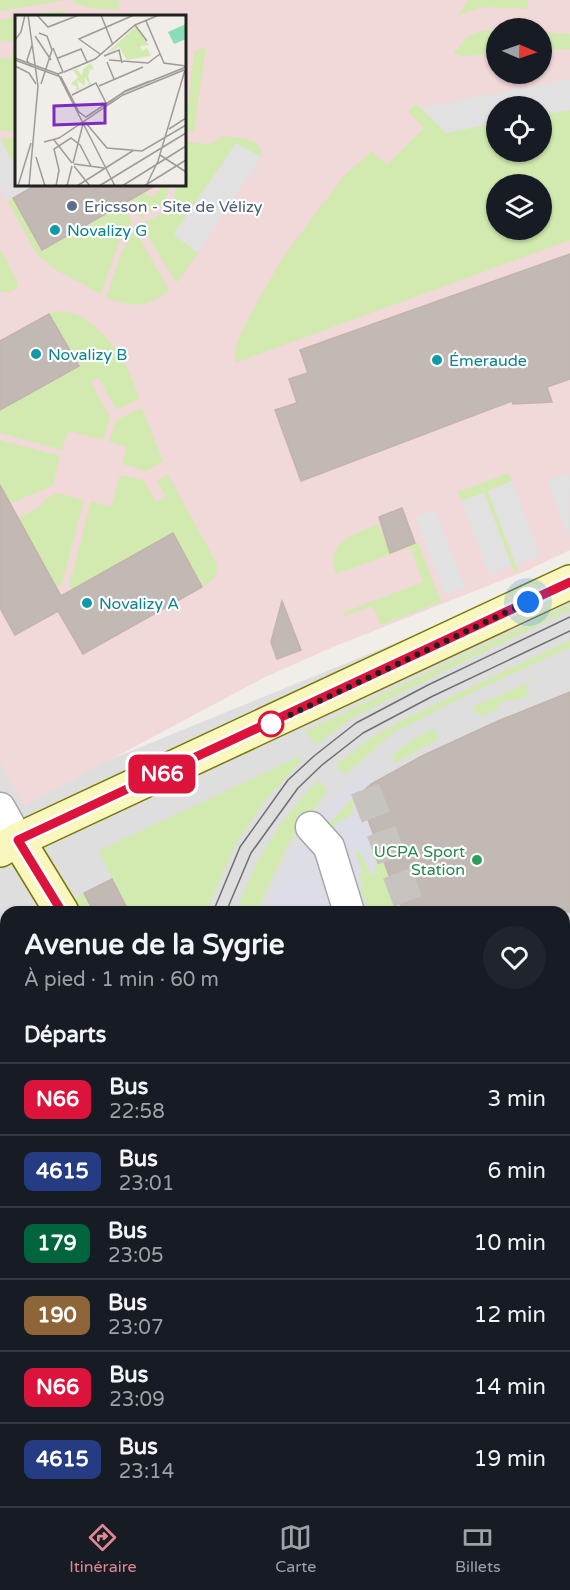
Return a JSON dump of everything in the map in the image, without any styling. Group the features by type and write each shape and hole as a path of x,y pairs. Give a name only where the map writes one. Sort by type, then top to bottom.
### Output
{"main road":[{"path":"56,906 6,843 570,582"}],"street":[{"path":"0,808 6,843"},
{"path":"310,827 329,847 347,906"}],"shaded area":[{"path":"0,0 570,0 570,550 528,570 333,647 265,677 24,806 0,763"},
{"path":"570,79 570,110 552,113 552,96 486,96 486,125 446,133 421,108 544,84 552,84"},
{"path":"0,139 15,166 15,186 26,186 28,190 7,201 0,188"},
{"path":"236,143 261,157 198,253 174,234"},
{"path":"568,473 570,479 569,539 547,481"},
{"path":"512,481 540,555 516,565 488,491"},
{"path":"484,493 512,566 489,575 461,501"},
{"path":"435,509 465,587 445,595 415,517"},
{"path":"570,572 570,906 0,906 0,745 28,793"},
{"path":"365,770 418,906 394,906 385,882 390,880 377,846 370,849 377,867 374,869 376,874 372,876 360,851 355,852 363,873 358,875 366,906 270,906 281,878 302,838 333,799","holes":["356,794 360,798 352,806 355,810 346,821 342,818 333,829 325,828","312,846 315,847 309,860 314,861 313,864 307,866 311,869 309,871 303,867 299,875 296,874"]}],"green space":[{"path":"0,0 66,0 0,11"},
{"path":"74,0 120,0 118,10 90,8"},
{"path":"469,0 528,0 527,9 485,7 458,15"},
{"path":"65,10 64,15 25,15"},
{"path":"15,17 15,132 0,130 0,58 11,59 14,42 0,40 0,20"},
{"path":"486,30 486,55 463,56 453,54 468,36"},
{"path":"552,33 570,34 570,49 552,50"},
{"path":"206,46 194,132 186,131 186,122 194,52"},
{"path":"416,104 446,132 486,125 486,162 552,162 552,113 570,110 570,240 235,363 236,348 243,328 281,260 343,177 371,151 387,165 424,128 408,111"},
{"path":"222,136 248,139 258,145 261,157 236,144 174,235 198,253 176,283 141,225 172,207 176,186 186,186 186,141 209,143"},
{"path":"0,138 15,139 15,166"},
{"path":"130,186 153,196 160,190 159,186 169,186 166,202 139,218 128,195"},
{"path":"13,198 42,250 114,210 111,204 120,199 132,222 119,242 101,294 56,270 37,254 7,201"},
{"path":"135,230 169,290 153,301 139,305 106,298 122,251"},
{"path":"0,249 17,279 17,288 8,293 0,291"},
{"path":"56,311 75,314 98,329 116,350 130,374 139,399 117,410 98,377 90,382 110,417 103,440 68,431 62,450 0,433 0,410 78,366 49,314"},
{"path":"142,408 163,461 146,471 122,464 127,447 109,442 116,420"},
{"path":"0,440 60,456 53,485 10,504 0,486"},
{"path":"509,473 512,481 488,491 518,571 514,572 484,493 461,501 458,492"},
{"path":"120,475 143,480 156,502 166,497 157,481 168,475 217,564 217,572 212,581 202,587 173,533 72,589 69,586 91,501 111,507"},
{"path":"57,493 84,500 62,584 56,587 18,518 41,506 44,500"},
{"path":"379,524 390,553 418,542 441,602 381,625 373,606 345,616 344,612 423,582 410,547 336,574 334,563 338,546 344,540"},
{"path":"570,604 570,610 354,717 316,745 304,732"},
{"path":"570,640 570,647 467,695 393,733 345,775 336,765 370,738 410,716"},
{"path":"539,678 525,686 529,695 511,702 510,699 497,704 499,708 481,717 479,713 475,714 472,707"},
{"path":"433,728 439,739 395,763 391,757 404,745"},
{"path":"298,757 302,760 265,801 238,840 210,906 124,906 126,905 98,851"},
{"path":"319,780 328,790 288,845 259,906 238,906 251,875 270,841 305,794"},
{"path":"356,794 360,798 352,806 355,809 345,821 332,830 325,828"},
{"path":"377,846 390,880 385,882 394,906 366,906 359,889 358,875 362,873 354,852 360,851 372,875 374,868 377,867 370,849"},
{"path":"84,893 91,906 79,906 75,898"}],"building":[{"name":"Novalizy G","path":"34,186 154,186 42,250 13,198"},
{"name":"Émeraude","path":"570,254 570,379 547,387 552,402 513,404 512,401 301,481 275,410 297,403 289,379 308,373 300,350"},
{"name":"Novalizy B","path":"49,314 79,366 0,410 0,341"},
{"name":"Novalizy A","path":"0,485 61,596 173,533 202,587 83,654 58,611 15,635 0,608"},
{"path":"402,508 415,543 390,553 379,517"},
{"path":"282,601 301,650 277,659 271,642"},
{"name":"UCPA Sport Station","path":"570,692 570,906 401,906 360,794 371,784 422,756 498,721"},
{"path":"112,879 126,906 91,906 84,893"}],"tunnel":[{"path":"365,789 410,906"}],"tram line":[{"path":"215,906 240,847 288,780 314,756 356,723 428,685 570,617"},
{"path":"229,906 251,853 298,788 322,765 363,733 433,696 570,631"}],"bus line":[{"name":"N66","path":"58,906 18,840 570,582"}],"place":[{"name":"Ericsson - Site de Vélizy","path":"72,206"},
{"name":"Novalizy G","path":"55,230"},
{"name":"Novalizy B","path":"36,354"},
{"name":"Émeraude","path":"437,360"},
{"name":"Novalizy A","path":"87,603"},
{"name":"UCPA Sport Station","path":"477,860"}],"route":[{"path":"271,724 528,602"}]}
